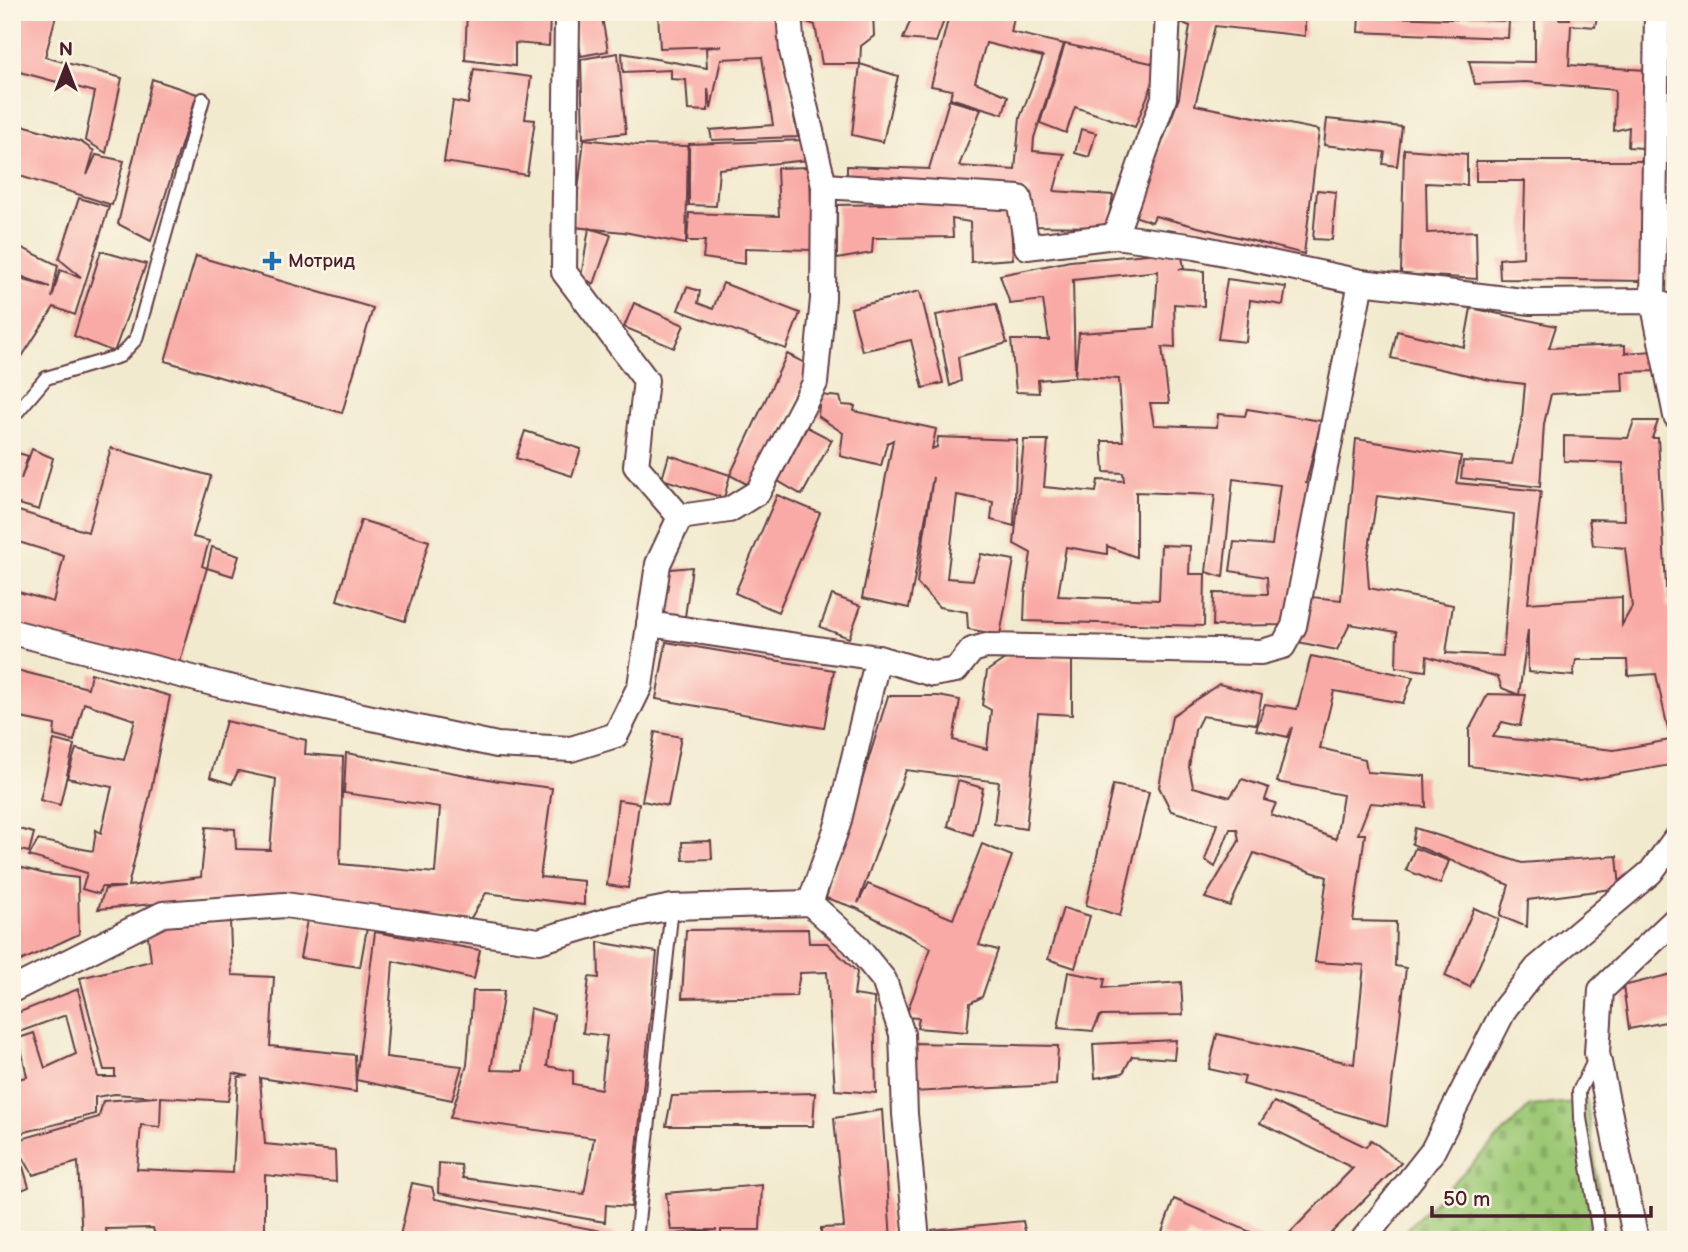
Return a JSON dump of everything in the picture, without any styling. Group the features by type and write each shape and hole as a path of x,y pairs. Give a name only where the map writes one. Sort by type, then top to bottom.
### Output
{"street":[{"path":"680,517 729,510 758,492 815,383 823,299 824,186 792,51 789,12"},
{"path":"1115,236 1164,98 1168,12"},
{"path":"1657,12 1666,54 1665,306 1676,416"},
{"path":"568,18 564,272 646,380 636,466 680,517"},
{"path":"824,186 1019,198 1027,247 1115,236 1196,247 1361,282 1531,302 1665,306"},
{"path":"649,624 878,658 933,674 956,670 972,650 986,646 1261,652 1283,646 1294,626 1361,282"},
{"path":"12,632 224,686 497,745 571,749 616,734 640,686 658,564 680,517"},
{"path":"810,904 838,824 878,658"},
{"path":"1363,1240 1432,1152 1505,1008 1536,968 1651,872 1676,838"},
{"path":"12,990 163,914 285,905 539,940 616,918 672,907 810,904 853,942 884,980 902,1034 905,1114 917,1240"},
{"path":"1636,1240 1598,1054 1601,990 1676,919"}],"lane":[{"path":"12,412 17,412 46,378 120,356 136,339 203,99"},
{"path":"635,1240 672,907"},
{"path":"1598,1054 1579,1091 1580,1118 1600,1240"}],"green space":[{"path":"1587,1101 1605,1240 1401,1240 1409,1227 1530,1106"}],"building":[{"path":"12,12 57,12 45,57 122,78 106,153 85,140 95,92 12,70"},
{"path":"467,12 550,12 549,46 515,43 515,66 465,60"},
{"path":"573,12 601,12 608,51 581,56"},
{"path":"658,12 720,12 728,15 779,17 780,45 798,137 712,140 710,130 773,125 762,57 721,59 711,109 708,89 708,111 688,110 686,80 671,79 671,70 623,72 622,53 707,68 706,48 722,46 660,48"},
{"path":"801,12 873,12 874,36 861,46 860,64 822,64 815,25 798,19"},
{"path":"947,12 936,42 903,39 911,19 893,13"},
{"path":"950,12 1013,12 1011,32 1064,44 1034,138 1033,151 1064,154 1054,191 1113,195 1107,227 1026,226 1029,189 847,184 847,166 929,169 949,100 981,109 959,166 1015,170 1020,118 1043,57 986,43 975,82 1008,96 1003,114 950,98 952,90 931,86"},
{"path":"1133,12 1154,12 1154,19 1133,17"},
{"path":"1180,12 1269,12 1305,16 1305,36 1215,26 1195,105 1319,130 1304,254 1155,216 1152,222 1134,216 1179,98 1190,26 1180,22"},
{"path":"1470,12 1559,12 1559,19 1570,19 1568,12 1598,12 1595,27 1571,25 1569,65 1646,70 1643,148 1628,147 1629,127 1614,131 1615,90 1526,82 1475,84 1469,61 1535,62 1535,19 1547,18 1470,16"},
{"path":"1359,16 1509,21 1508,38 1358,32"},
{"path":"1065,44 1160,65 1135,127 1075,107 1066,133 1040,123"},
{"path":"618,53 626,133 583,138 581,59"},
{"path":"860,64 898,76 883,142 852,135"},
{"path":"474,69 531,77 525,119 535,120 527,175 444,162 453,101 468,104"},
{"path":"152,79 197,94 151,241 118,224"},
{"path":"1327,119 1402,127 1397,166 1383,164 1385,152 1324,145"},
{"path":"12,122 81,142 94,151 87,175 96,155 124,161 112,205 20,176 12,206"},
{"path":"1081,129 1096,133 1089,157 1075,153"},
{"path":"584,139 636,145 688,146 686,244 624,232 574,227"},
{"path":"807,140 808,160 719,169 716,206 689,205 689,144"},
{"path":"1404,149 1467,154 1467,185 1426,183 1427,233 1476,231 1477,279 1401,274"},
{"path":"1476,161 1646,161 1646,281 1500,279 1499,259 1523,257 1525,181 1476,181"},
{"path":"810,167 812,250 745,248 745,264 703,258 705,241 687,241 689,213 779,216 777,168"},
{"path":"1317,190 1336,192 1332,240 1313,239"},
{"path":"79,198 109,207 75,315 54,307 12,372 12,285 16,278 50,287 12,273 12,243 58,265 52,298 60,270 81,277 59,259"},
{"path":"951,203 1010,206 1013,259 971,262 970,222 952,219 953,237 873,238 872,253 837,259 837,205"},
{"path":"589,228 611,235 594,284 581,277"},
{"path":"101,251 146,264 114,352 74,336"},
{"path":"1181,251 1184,268 1179,269 1204,271 1204,306 1174,304 1175,348 1162,347 1169,403 1150,403 1154,425 1217,427 1218,414 1245,416 1247,409 1321,421 1306,483 1311,484 1286,625 1213,626 1214,593 1268,594 1267,577 1230,571 1234,542 1272,545 1280,485 1233,479 1223,577 1206,572 1215,495 1136,492 1136,557 1107,546 1107,554 1066,547 1058,596 1159,600 1161,545 1190,546 1189,574 1205,574 1204,626 1024,621 1031,553 1014,544 1024,440 1048,440 1044,487 1096,492 1098,480 1124,481 1123,473 1104,472 1102,441 1123,441 1119,379 1075,377 1038,380 1039,393 1016,392 1011,340 1049,340 1043,300 1010,304 1000,275 1070,261","holes":["1158,271 1154,328 1079,333 1075,377 1073,280"]},
{"path":"196,256 373,308 342,413 165,361"},
{"path":"1227,279 1286,287 1283,305 1250,300 1246,342 1218,339"},
{"path":"723,283 800,313 786,349 678,310 687,287 700,291 698,303 713,309"},
{"path":"920,291 943,383 923,388 911,340 862,351 851,308"},
{"path":"634,303 684,325 674,348 624,327"},
{"path":"996,304 1007,343 958,357 961,381 950,386 936,315"},
{"path":"1471,308 1556,326 1549,348 1625,345 1625,353 1654,351 1655,371 1622,372 1623,391 1551,394 1544,424 1540,487 1461,478 1463,461 1512,464 1522,419 1525,384 1490,380 1391,358 1397,331 1464,347"},
{"path":"787,354 811,366 754,488 730,475"},
{"path":"820,395 840,397 842,405 855,406 854,411 936,429 932,449 937,447 938,437 1017,440 1014,526 991,520 993,502 957,495 947,578 973,580 981,554 1014,560 1000,635 968,629 967,612 939,607 917,583 933,477 909,608 862,598 893,440 887,443 881,466 840,456 843,433 818,416"},
{"path":"1634,421 1658,421 1652,438 1658,438 1667,605 1676,614 1676,733 1669,734 1656,674 1628,676 1627,660 1576,660 1573,676 1528,672 1528,630 1519,695 1502,688 1498,677 1427,656 1426,671 1396,667 1397,632 1350,624 1337,650 1298,642 1311,597 1341,600 1356,439 1461,456 1456,483 1541,491 1528,603 1622,597 1622,625 1632,607 1625,548 1593,545 1589,519 1625,520 1623,463 1564,461 1564,436 1628,438","holes":["1377,496 1514,514 1503,656 1446,653 1453,605 1369,588 1367,561"]},
{"path":"807,427 832,440 802,495 778,481"},
{"path":"525,431 581,449 572,476 516,458"},
{"path":"111,448 211,476 193,537 209,541 202,566 207,568 178,669 12,625 12,590 53,602 64,556 12,540 12,509 88,532"},
{"path":"32,449 53,458 39,510 12,502 12,451 28,456 21,479"},
{"path":"669,455 730,475 724,498 662,479"},
{"path":"777,495 820,513 778,612 735,593"},
{"path":"361,520 429,541 405,621 337,600"},
{"path":"212,547 239,556 233,576 207,568"},
{"path":"692,567 684,624 651,618 660,570"},
{"path":"832,595 861,606 849,638 820,627"},
{"path":"666,642 834,670 824,728 656,699"},
{"path":"1011,655 1072,659 1072,715 1038,713 1026,829 994,824 999,782 906,770 858,903 868,884 953,919 982,844 1012,856 979,945 998,950 982,997 970,1003 967,1032 917,1028 919,1018 905,1017 931,948 856,908 826,898 888,696 938,696 960,700 953,740 987,749 991,710 982,705 987,671"},
{"path":"1311,656 1413,677 1403,703 1334,691 1320,748 1365,759 1367,772 1425,776 1426,807 1370,803 1358,834 1365,834 1353,921 1396,922 1395,966 1406,968 1387,1126 1243,1084 1245,1077 1209,1069 1217,1034 1354,1064 1364,965 1315,962 1327,877 1254,853 1230,906 1205,898 1239,841 1237,829 1230,829 1215,867 1205,860 1217,824 1171,811 1159,787 1172,716 1219,684 1262,695 1256,724 1202,716 1195,730 1189,767 1193,787 1230,797 1242,779 1269,788 1265,800 1276,803 1271,815 1336,839 1343,795 1277,782 1292,727 1288,737 1256,730 1265,704 1297,709"},
{"path":"12,669 88,688 91,673 170,696 128,886 201,877 206,827 235,829 236,849 270,850 276,779 238,771 232,784 210,777 226,721 306,740 305,754 343,757 340,864 435,873 440,807 344,793 346,753 552,788 540,877 584,881 584,905 486,893 469,921 198,900 98,909 105,889 125,887 101,887 99,894 82,889 87,873 29,856 38,840 93,851 96,830 101,833 112,787 67,778 76,749 124,760 135,720 84,703 74,741 54,736 55,725 21,718 12,746"},
{"path":"1488,694 1526,695 1520,726 1502,722 1493,737 1614,750 1676,739 1676,764 1579,781 1469,766 1469,730"},
{"path":"655,732 681,737 668,806 642,801"},
{"path":"54,740 74,745 60,805 40,800"},
{"path":"958,781 983,788 973,835 948,826"},
{"path":"1113,785 1149,792 1120,916 1086,905"},
{"path":"618,800 639,803 628,888 607,885"},
{"path":"12,827 34,833 29,852 12,848"},
{"path":"1415,828 1522,863 1617,856 1620,888 1528,900 1527,927 1500,916 1509,885 1412,844"},
{"path":"711,841 712,859 683,860 682,842"},
{"path":"1415,848 1449,861 1440,884 1406,870"},
{"path":"12,865 45,874 78,878 79,934 12,965"},
{"path":"1063,908 1090,916 1075,968 1048,959"},
{"path":"1474,908 1499,919 1470,987 1445,976"},
{"path":"307,920 367,928 360,967 300,958"},
{"path":"230,921 232,975 274,977 270,1046 355,1055 356,1092 260,1078 265,1144 335,1151 336,1182 265,1175 265,1240 156,1240 153,1228 106,1229 107,1240 82,1240 78,1162 33,1175 14,1141 99,1117 103,1101 157,1097 115,1094 95,1097 95,1114 14,1135 12,1080 27,1077 19,1038 34,1033 45,1068 76,1054 66,1015 19,1032 12,1015 78,989 98,1077 115,1077 115,1070 104,1070 80,978 151,961 147,928","holes":["233,1073 248,1076 238,1077 233,1173 137,1169 141,1125 160,1127 161,1097 228,1101"]},
{"path":"808,929 809,943 827,943 857,972 854,995 874,998 876,1093 835,1090 827,972 800,973 796,996 682,998 686,930"},
{"path":"375,932 480,950 474,979 393,961 386,1057 462,1066 452,1100 356,1080"},
{"path":"598,942 657,952 631,1207 606,1205 605,1222 438,1193 439,1163 461,1165 463,1178 584,1194 594,1138 450,1118 467,1065 473,991 504,991 491,1070 523,1071 530,1008 554,1015 547,1066 573,1071 573,1084 601,1089 607,1036 583,1033 589,977 599,978"},
{"path":"1068,972 1105,979 1103,988 1181,982 1183,1015 1100,1016 1093,1031 1058,1028"},
{"path":"1676,973 1676,1020 1629,1029 1623,986"},
{"path":"1176,1040 1174,1059 1132,1056 1123,1073 1095,1078 1093,1044"},
{"path":"911,1043 1058,1046 1056,1085 911,1092"},
{"path":"815,1093 813,1126 666,1126 672,1096"},
{"path":"1274,1102 1366,1147 1371,1140 1401,1163 1324,1240 1283,1240 1353,1168 1260,1123"},
{"path":"882,1110 891,1240 821,1240 821,1228 844,1227 834,1118"},
{"path":"23,1167 29,1187 12,1194 12,1171"},
{"path":"412,1183 432,1187 435,1199 617,1234 616,1240 399,1240"},
{"path":"762,1185 760,1230 721,1230 721,1240 667,1240 666,1235 717,1230 671,1230 666,1193"},
{"path":"1174,1199 1262,1237 1258,1240 1201,1240 1189,1234 1186,1240 1175,1240 1161,1235"},
{"path":"1023,1221 1027,1240 933,1240 932,1230"}],"place":[{"name":"Мотрид","path":"272,261"}]}
